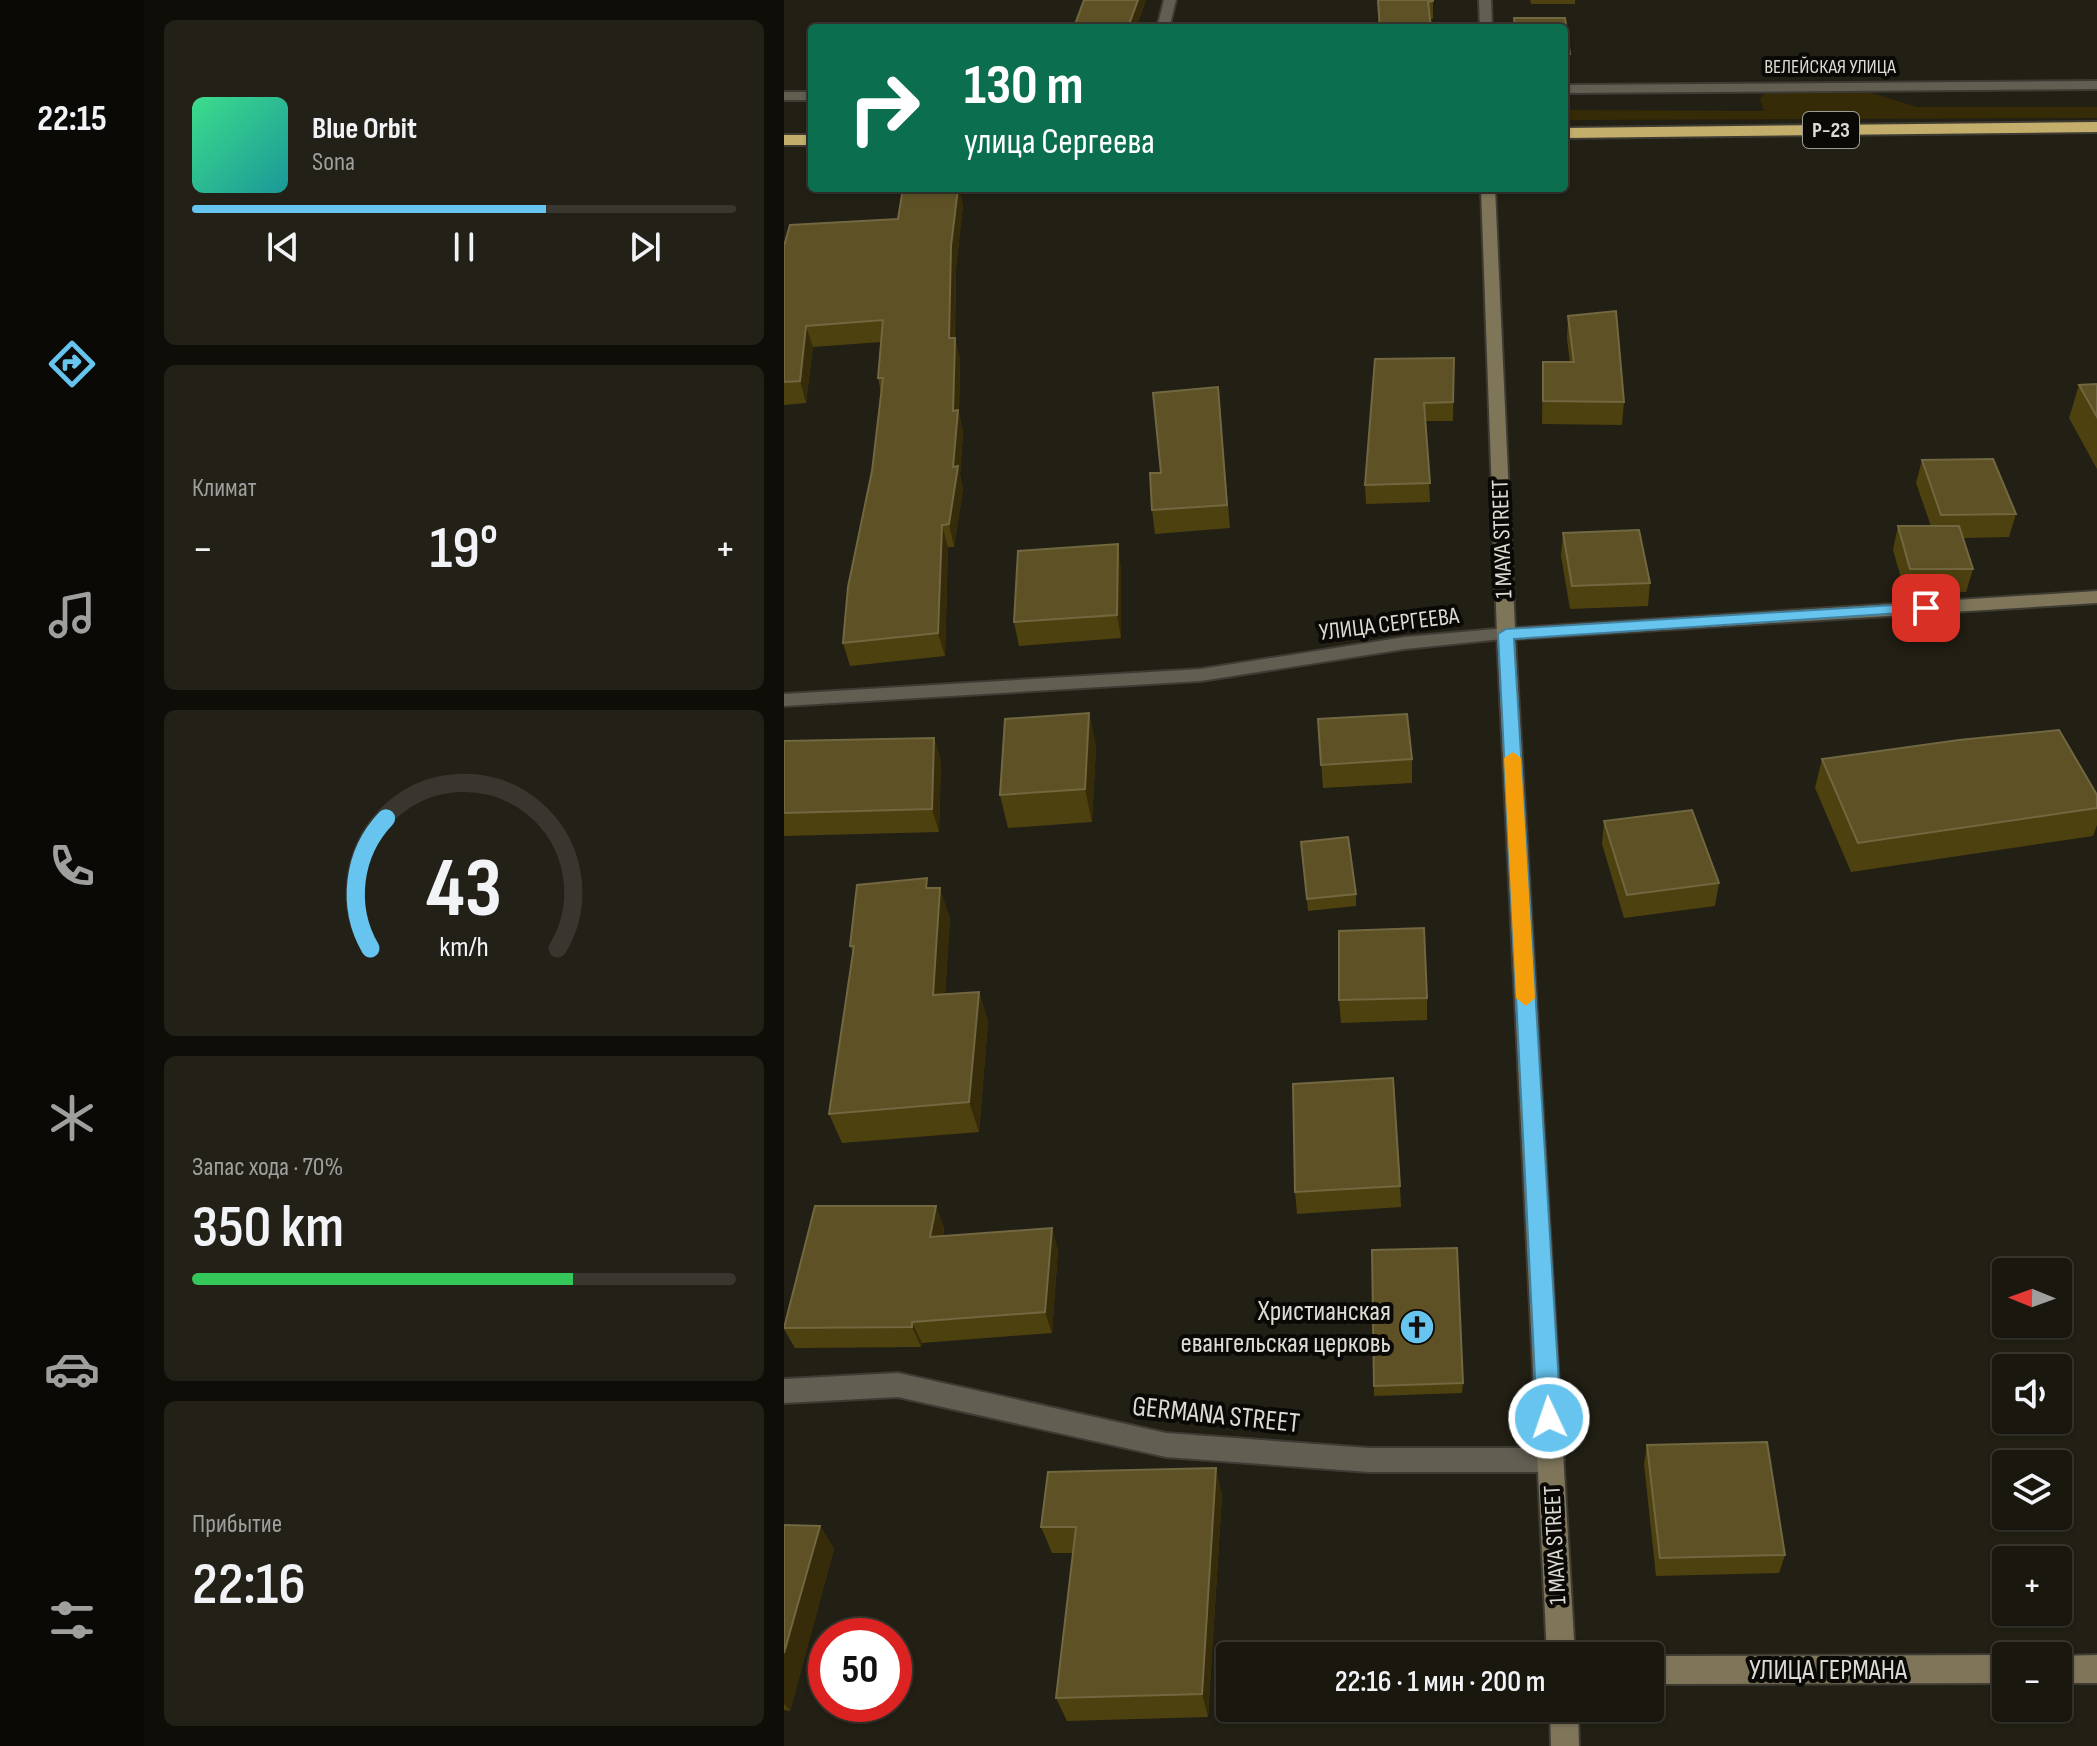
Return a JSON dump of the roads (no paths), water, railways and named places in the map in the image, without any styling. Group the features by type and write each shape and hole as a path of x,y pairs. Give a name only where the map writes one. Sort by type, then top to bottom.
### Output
{"highway":[{"name":"Р-23","path":"1568,133 2097,127"},
{"path":"784,140 808,140"}],"main road":[{"name":"1 MAYA STREET","path":"1488,192 1506,634 1560,1642"},
{"name":"УЛИЦА СЕРГЕЕВА","path":"1506,634 2097,597"},
{"name":"УЛИЦА ГЕРМАНА","path":"1664,1670 1992,1669"},
{"path":"2072,1669 2097,1669"},
{"path":"1564,1722 1565,1746"}],"street":[{"path":"1164,24 1170,0"},
{"path":"1485,0 1486,24"},
{"name":"ВЕЛЕЙСКАЯ УЛИЦА","path":"1568,89 2097,85"},
{"path":"784,96 808,96"},
{"name":"УЛИЦА СЕРГЕЕВА","path":"784,700 1201,675 1405,643 1506,634"},
{"name":"GERMANA STREET","path":"784,1391 898,1385 1166,1445 1369,1460 1551,1460"}],"place":[{"name":"Христианская евангельская церковь","path":"1417,1327"}]}
